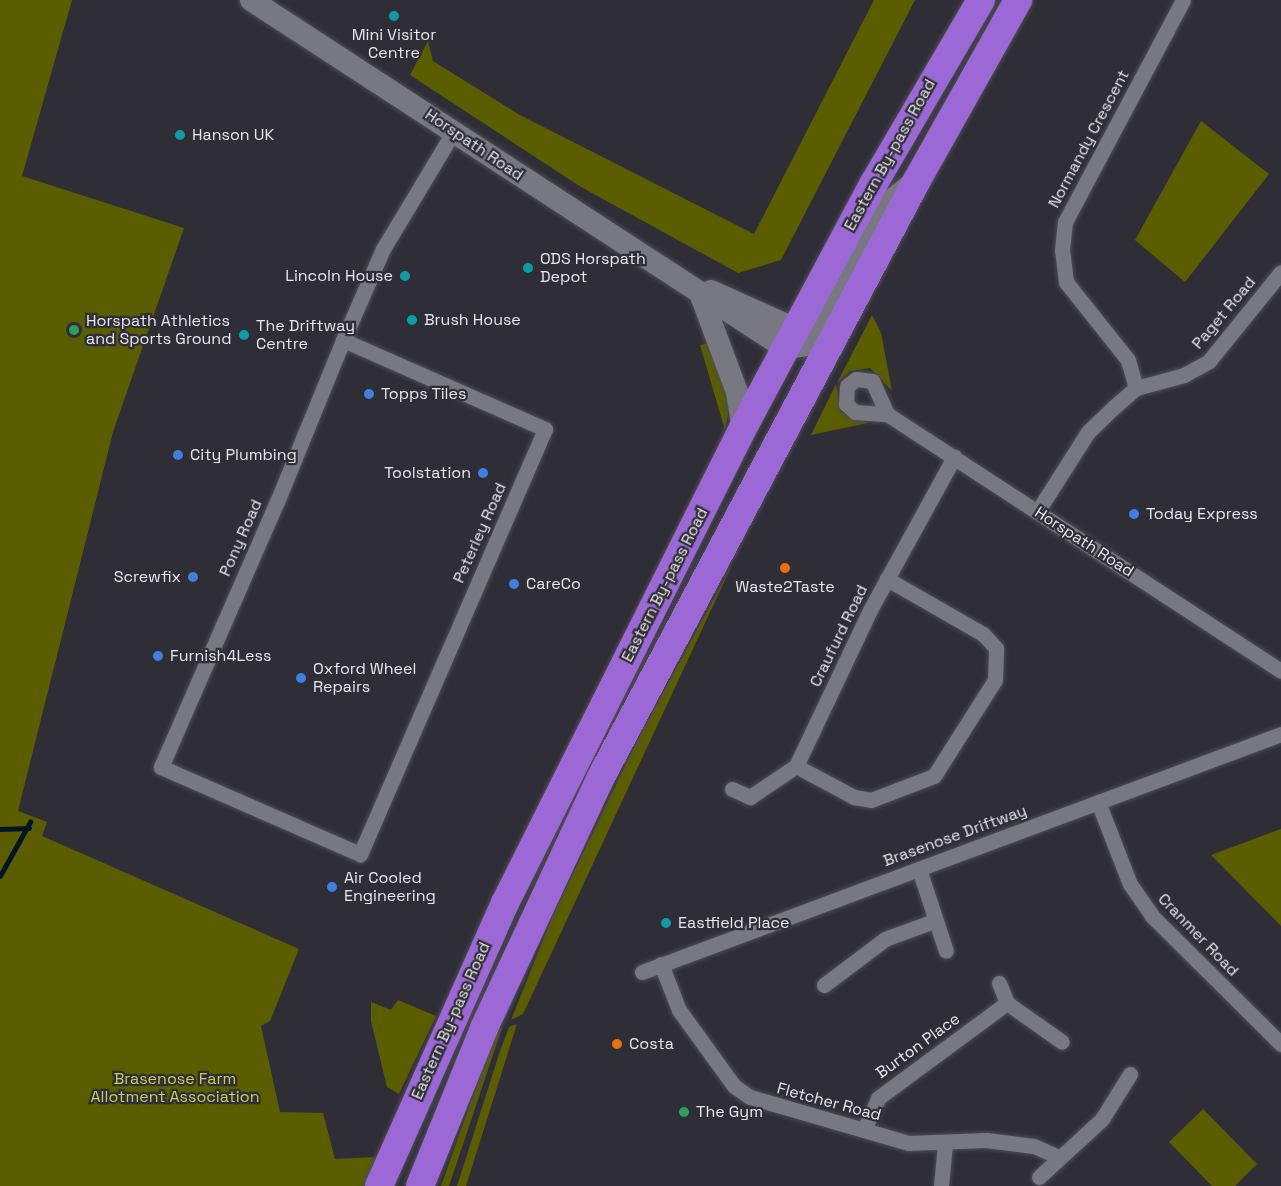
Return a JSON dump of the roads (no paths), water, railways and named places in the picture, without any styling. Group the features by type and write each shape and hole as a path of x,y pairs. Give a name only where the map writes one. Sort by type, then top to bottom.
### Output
{"highway":[{"name":"Eastern By-pass Road","path":"420,1186 484,1028 801,347 941,63 981,0"},
{"name":"Eastern By-pass Road","path":"379,1186 505,903 743,428 916,182 1018,0"}],"street":[{"name":"Horspath Road","path":"251,0 698,287 726,294 801,347"},
{"name":"Normandy Crescent","path":"1136,388 1116,343 1066,282 1064,232 1182,0"},
{"name":"Pony Road","path":"360,854 161,767 383,249 454,131"},
{"name":"Paget Road","path":"1037,512 1088,432 1136,388 1184,375 1209,361 1281,272"},
{"path":"698,287 737,392 743,428"},
{"name":"Peterley Road","path":"343,340 545,429 360,854"},
{"name":"Horspath Road","path":"887,414 1281,671"},
{"name":"Craufurd Road","path":"796,766 887,579 954,457"},
{"path":"732,789 750,797 796,766 854,797 871,800 933,776 995,680 996,648 984,634 887,579"},
{"name":"Brasenose Driftway","path":"642,972 1281,734"},
{"name":"Cranmer Road","path":"1098,802 1130,884 1152,916 1281,1044"},
{"path":"919,869 934,921 946,951"},
{"path":"824,985 885,939 934,921"},
{"name":"Fletcher Road","path":"661,964 679,1010 734,1086 767,1104 909,1143 945,1144 986,1140 1035,1146 1059,1157"},
{"path":"999,983 1007,1003 1062,1042"},
{"name":"Burton Place","path":"864,1130 878,1098 1007,1003"},
{"path":"1039,1177 1102,1119 1130,1074"},
{"path":"941,1186 945,1144"}],"waterway":[{"path":"0,876 30,822"},
{"path":"0,829 29,828"}],"place":[{"name":"Mini Visitor Centre","path":"394,16"},
{"name":"Hanson UK","path":"180,135"},
{"name":"ODS Horspath Depot","path":"528,268"},
{"name":"Lincoln House","path":"405,276"},
{"name":"Brush House","path":"412,320"},
{"name":"Horspath Athletics and Sports Ground","path":"74,330"},
{"name":"The Driftway Centre","path":"244,335"},
{"name":"Topps Tiles","path":"369,394"},
{"name":"City Plumbing","path":"178,455"},
{"name":"Toolstation","path":"483,473"},
{"name":"Today Express","path":"1134,514"},
{"name":"Waste2Taste","path":"785,568"},
{"name":"Screwfix","path":"193,577"},
{"name":"CareCo","path":"514,584"},
{"name":"Furnish4Less","path":"158,656"},
{"name":"Oxford Wheel Repairs","path":"301,678"},
{"name":"Air Cooled Engineering","path":"332,887"},
{"name":"Eastfield Place","path":"666,923"},
{"name":"Costa","path":"617,1044"},
{"name":"The Gym","path":"684,1112"}],"park label":[{"name":"Brasenose Farm Allotment Association","path":"175,1088"}]}
